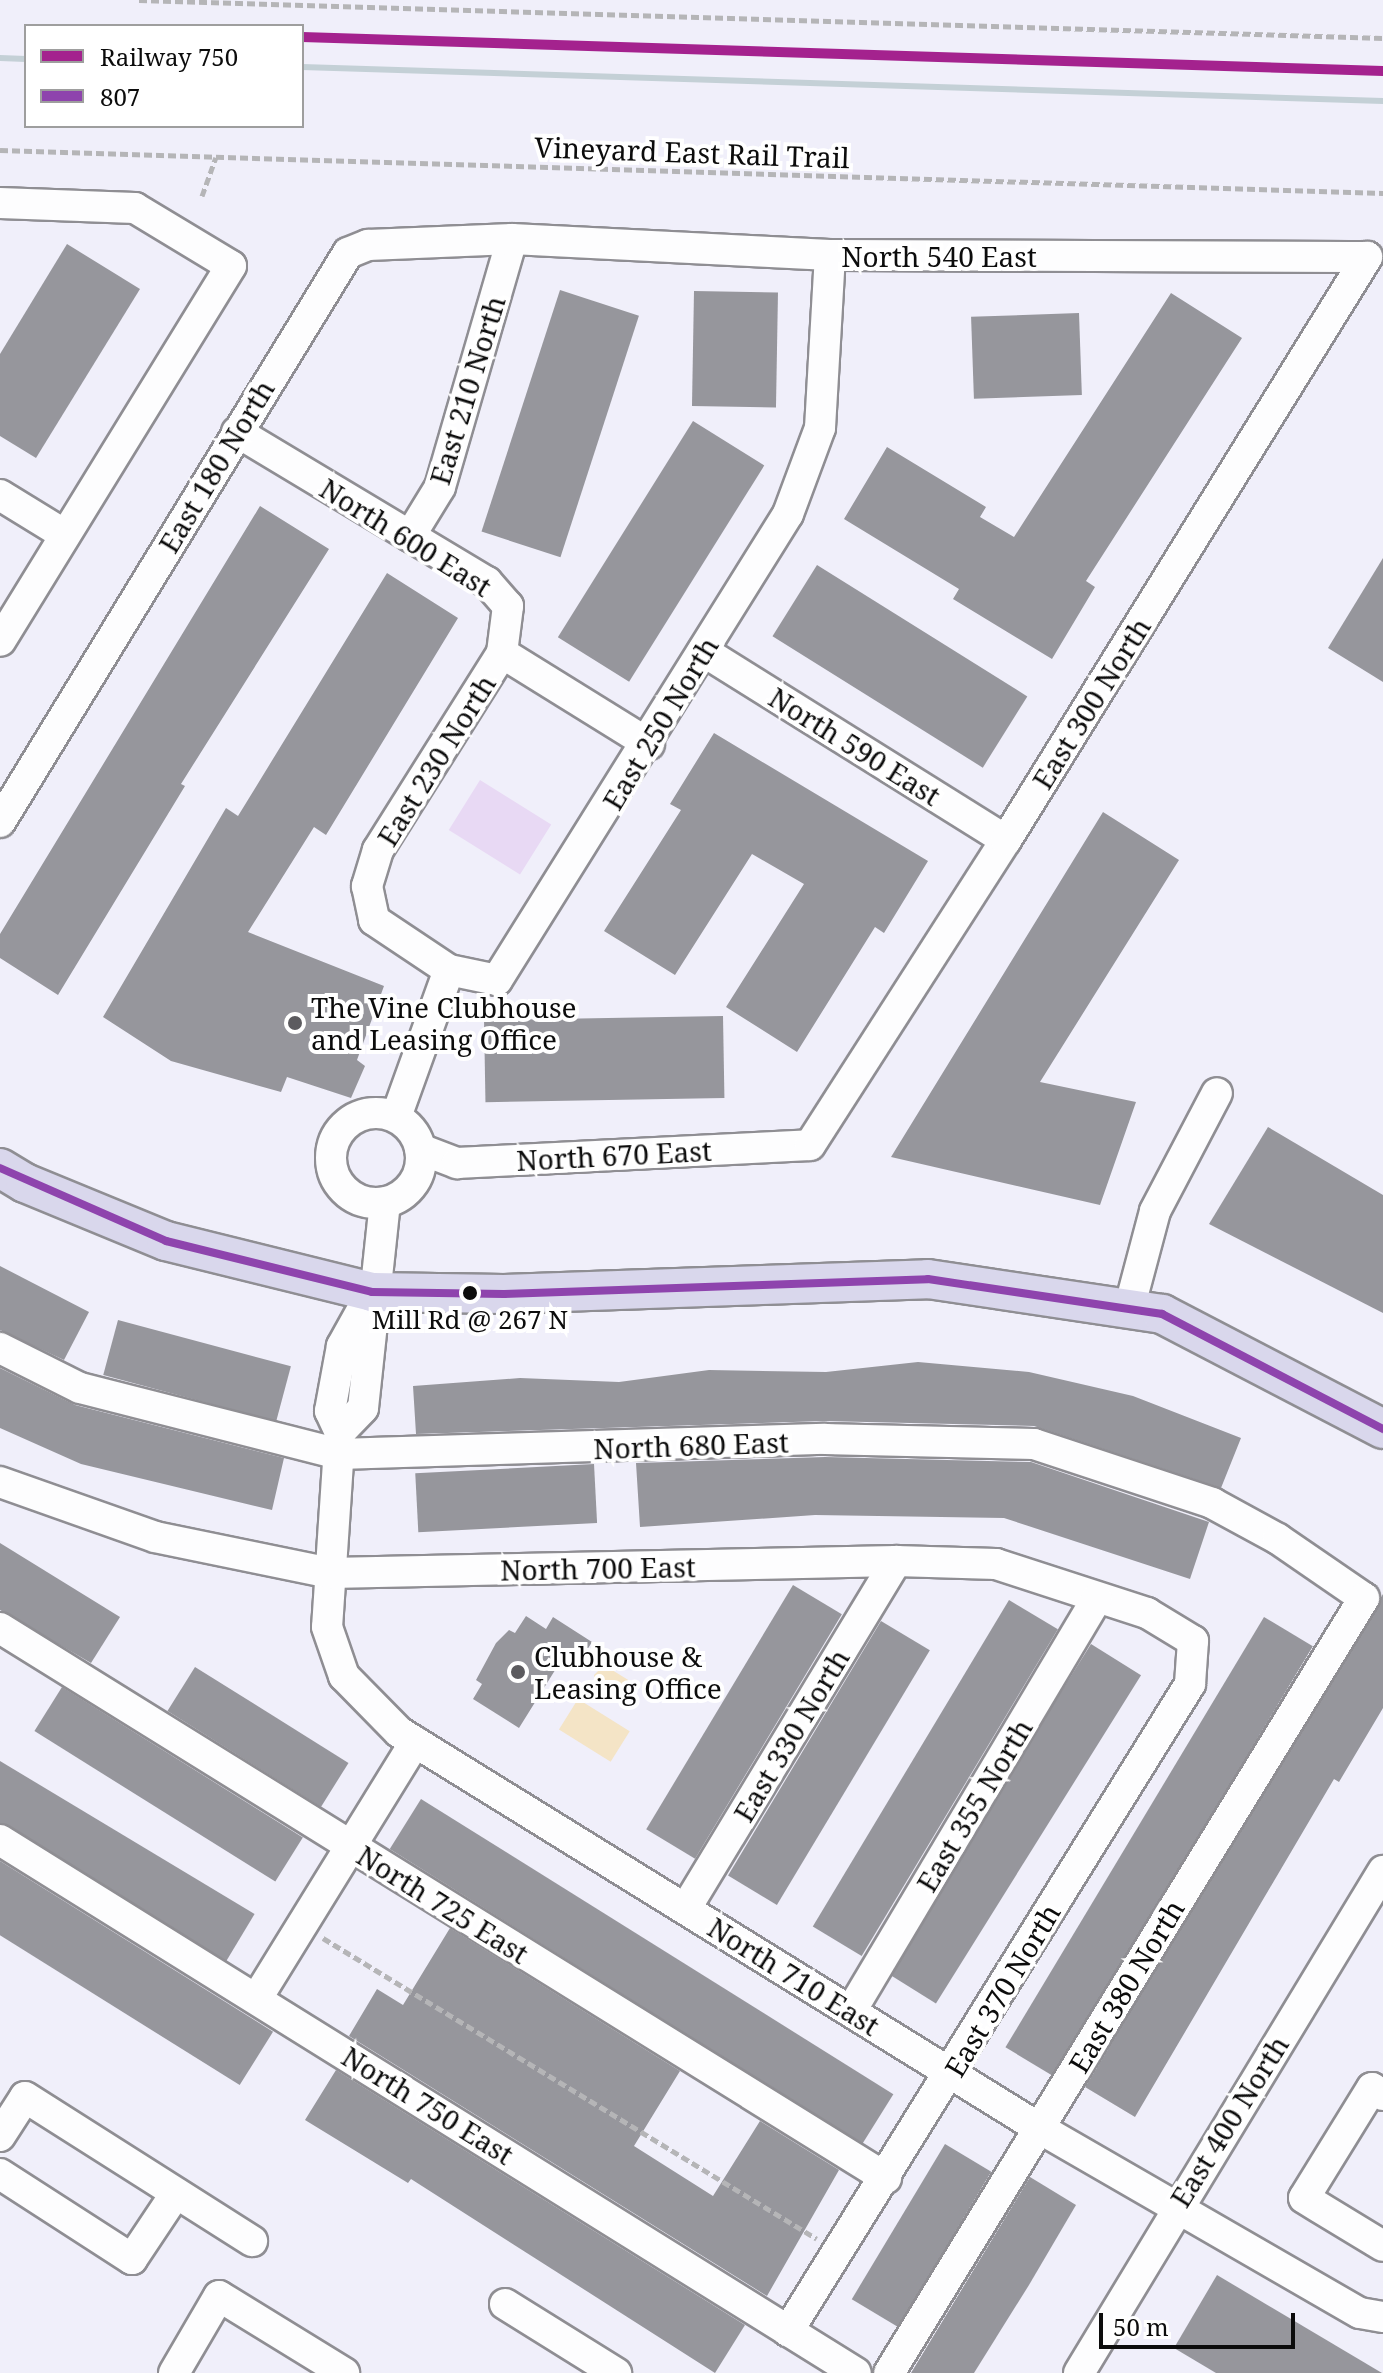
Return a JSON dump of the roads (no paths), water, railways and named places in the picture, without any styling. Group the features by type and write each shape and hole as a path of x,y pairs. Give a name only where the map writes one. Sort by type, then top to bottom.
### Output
{"main road":[{"path":"0,1168 166,1241 372,1292 504,1294 928,1279 1162,1314 1383,1429"}],"street":[{"path":"0,203 135,208 231,266 0,641"},
{"name":"North 540 East","path":"512,239 830,255 1367,257"},
{"name":"East 180 North","path":"0,822 348,253 368,245 512,239"},
{"name":"East 210 North","path":"410,536 440,487 512,239"},
{"name":"East 250 North","path":"449,970 497,980 649,744 788,514 820,428 830,255"},
{"name":"East 300 North","path":"810,1145 1006,840 1367,257"},
{"name":"North 600 East","path":"237,432 487,582 508,606 502,653"},
{"path":"0,495 65,535"},
{"name":"North 590 East","path":"703,651 1006,840"},
{"path":"502,653 649,744"},
{"name":"East 230 North","path":"449,970 374,920 367,886 378,850 502,653"},
{"path":"396,1117 449,970"},
{"path":"1129,1309 1155,1211 1217,1093"},
{"path":"367,1114 396,1117 407,1125 420,1149 421,1163 409,1188 385,1202 354,1198 334,1175 331,1159 333,1144 352,1120 367,1114"},
{"name":"North 670 East","path":"420,1149 457,1163 810,1145"},
{"path":"372,1292 385,1202"},
{"name":"North 710 East","path":"372,1292 342,1346 330,1411 339,1443 327,1627 344,1676 415,1742 1039,2128 1175,2207"},
{"name":"North 680 East","path":"0,1348 80,1388 339,1443 825,1439 1034,1444 1212,1503 1278,1539 1364,1598"},
{"name":"North 700 East","path":"0,1482 155,1537 330,1573 896,1561 996,1564 1147,1613 1193,1641"},
{"name":"East 330 North","path":"686,1908 896,1561"},
{"name":"East 380 North","path":"889,2373 1364,1598"},
{"name":"East 355 North","path":"851,2011 1097,1599"},
{"name":"North 725 East","path":"0,1628 886,2178"},
{"name":"East 370 North","path":"788,2331 886,2178 1190,1684 1193,1641"},
{"path":"257,1998 415,1742"},
{"name":"North 750 East","path":"0,1840 856,2373"},
{"name":"East 400 North","path":"1079,2373 1175,2207 1383,1871"},
{"path":"1383,2095 1372,2088 1304,2198 1383,2246"},
{"path":"0,2136 12,2093 252,2241"},
{"path":"0,2174 132,2259 176,2193"},
{"path":"1175,2207 1360,2313 1383,2317"},
{"path":"174,2373 219,2296 344,2373"},
{"path":"505,2304 616,2373"}],"railway":[{"path":"0,58 24,59"},
{"path":"304,67 1383,101"}],"rail line":[{"name":"750","path":"304,37 1383,71"}],"place":[{"name":"The Vine Clubhouse and Leasing Office","path":"295,1023"},
{"name":"Mill Rd @ 267 N","path":"470,1293"},
{"name":"Clubhouse & Leasing Office","path":"518,1672"}]}
